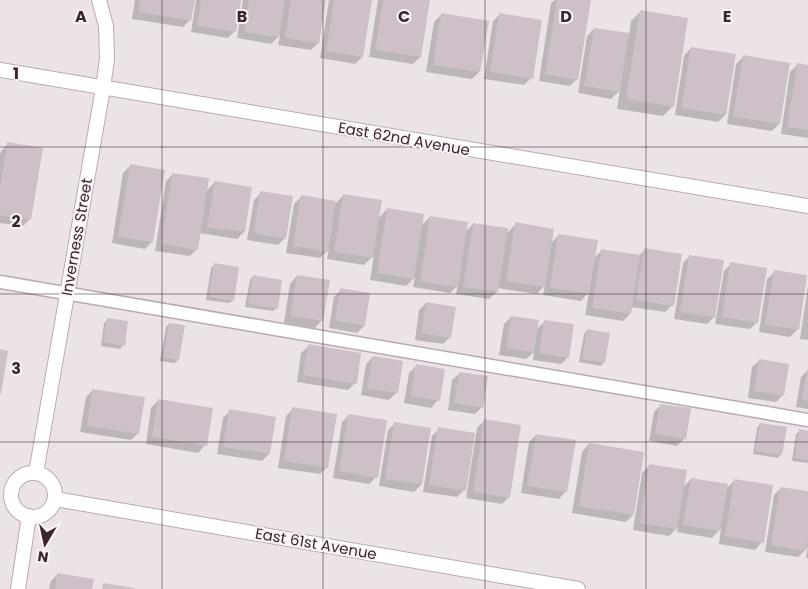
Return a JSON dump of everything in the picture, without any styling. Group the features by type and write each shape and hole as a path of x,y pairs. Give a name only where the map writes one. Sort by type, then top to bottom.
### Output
{"street":[{"name":"Inverness Street","path":"36,474 107,59 106,26 99,0"},
{"name":"East 62nd Avenue","path":"0,70 808,206"},
{"path":"30,473 36,474 43,476 52,485 55,499 48,511 36,517 23,514 13,505 6,490 18,479 30,473"},
{"name":"East 61st Avenue","path":"55,499 578,589"},
{"path":"18,589 29,516"}],"lane":[{"path":"0,282 808,420"}],"building":[{"path":"140,0 195,0 191,21 138,12"},
{"path":"201,0 241,0 236,32 197,26"},
{"path":"249,0 285,0 279,37 244,32"},
{"path":"291,0 326,0 319,44 285,38"},
{"path":"334,0 372,0 363,57 326,51"},
{"path":"383,0 430,0 421,57 375,50"},
{"path":"557,0 591,0 578,80 545,74"},
{"path":"640,10 688,18 674,107 626,99"},
{"path":"441,13 489,21 480,72 433,65"},
{"path":"499,13 542,20 533,79 490,72"},
{"path":"594,28 629,33 620,92 584,86"},
{"path":"691,47 736,54 726,115 681,108"},
{"path":"743,55 790,63 780,124 733,117"},
{"path":"797,63 808,65 808,130 787,127"},
{"path":"7,142 43,148 31,220 0,215 0,188"},
{"path":"130,164 165,170 153,242 118,237"},
{"path":"172,173 209,178 198,250 161,244"},
{"path":"215,181 252,187 245,232 207,227"},
{"path":"260,191 293,196 286,239 254,233"},
{"path":"343,194 382,200 373,258 334,252"},
{"path":"301,195 336,201 328,252 293,246"},
{"path":"387,208 424,214 414,279 377,273"},
{"path":"430,216 468,222 458,287 420,281"},
{"path":"515,222 554,229 545,287 506,281"},
{"path":"473,223 508,228 498,292 463,287"},
{"path":"558,234 598,240 589,294 550,288"},
{"path":"644,248 682,254 674,306 636,300"},
{"path":"601,249 640,255 631,314 592,308"},
{"path":"689,255 724,260 715,318 680,312"},
{"path":"730,262 767,268 758,323 722,317"},
{"path":"214,263 239,267 234,301 209,297"},
{"path":"774,270 807,275 799,330 765,325"},
{"path":"253,275 282,280 278,309 248,304"},
{"path":"297,275 330,280 323,321 290,316"},
{"path":"340,288 370,293 365,326 335,321"},
{"path":"426,302 456,307 451,338 421,333"},
{"path":"511,316 539,320 534,353 506,348"},
{"path":"107,318 128,321 125,346 103,342"},
{"path":"544,320 574,324 569,358 539,353"},
{"path":"169,323 185,325 179,360 163,358"},
{"path":"587,329 610,333 605,363 582,359"},
{"path":"308,344 361,353 357,384 303,375"},
{"path":"0,349 8,351 1,394 0,394"},
{"path":"373,356 403,361 398,393 367,389"},
{"path":"759,359 789,364 784,396 754,391"},
{"path":"416,364 445,369 440,401 410,396"},
{"path":"808,370 808,401 802,400"},
{"path":"459,372 488,376 483,408 454,403"},
{"path":"92,389 145,397 139,434 87,426"},
{"path":"158,399 213,408 207,446 152,437"},
{"path":"660,404 691,408 686,439 655,434"},
{"path":"292,407 337,414 328,468 284,461"},
{"path":"229,409 276,417 270,454 223,447"},
{"path":"348,414 387,420 378,478 339,471"},
{"path":"484,419 521,425 510,498 473,492"},
{"path":"394,422 431,428 422,485 385,479"},
{"path":"760,423 787,427 782,455 755,451"},
{"path":"438,427 475,433 466,491 429,485"},
{"path":"799,429 808,431 808,460 795,458"},
{"path":"536,434 576,440 567,492 527,486"},
{"path":"589,443 644,452 634,515 579,506"},
{"path":"649,464 687,470 677,529 640,523"},
{"path":"691,478 728,484 720,531 683,525"},
{"path":"734,479 773,485 764,543 725,537"},
{"path":"780,487 808,491 808,540 806,551 771,545"},
{"path":"57,573 94,579 92,589 55,589"},
{"path":"103,583 135,588 135,589 102,589"}]}
